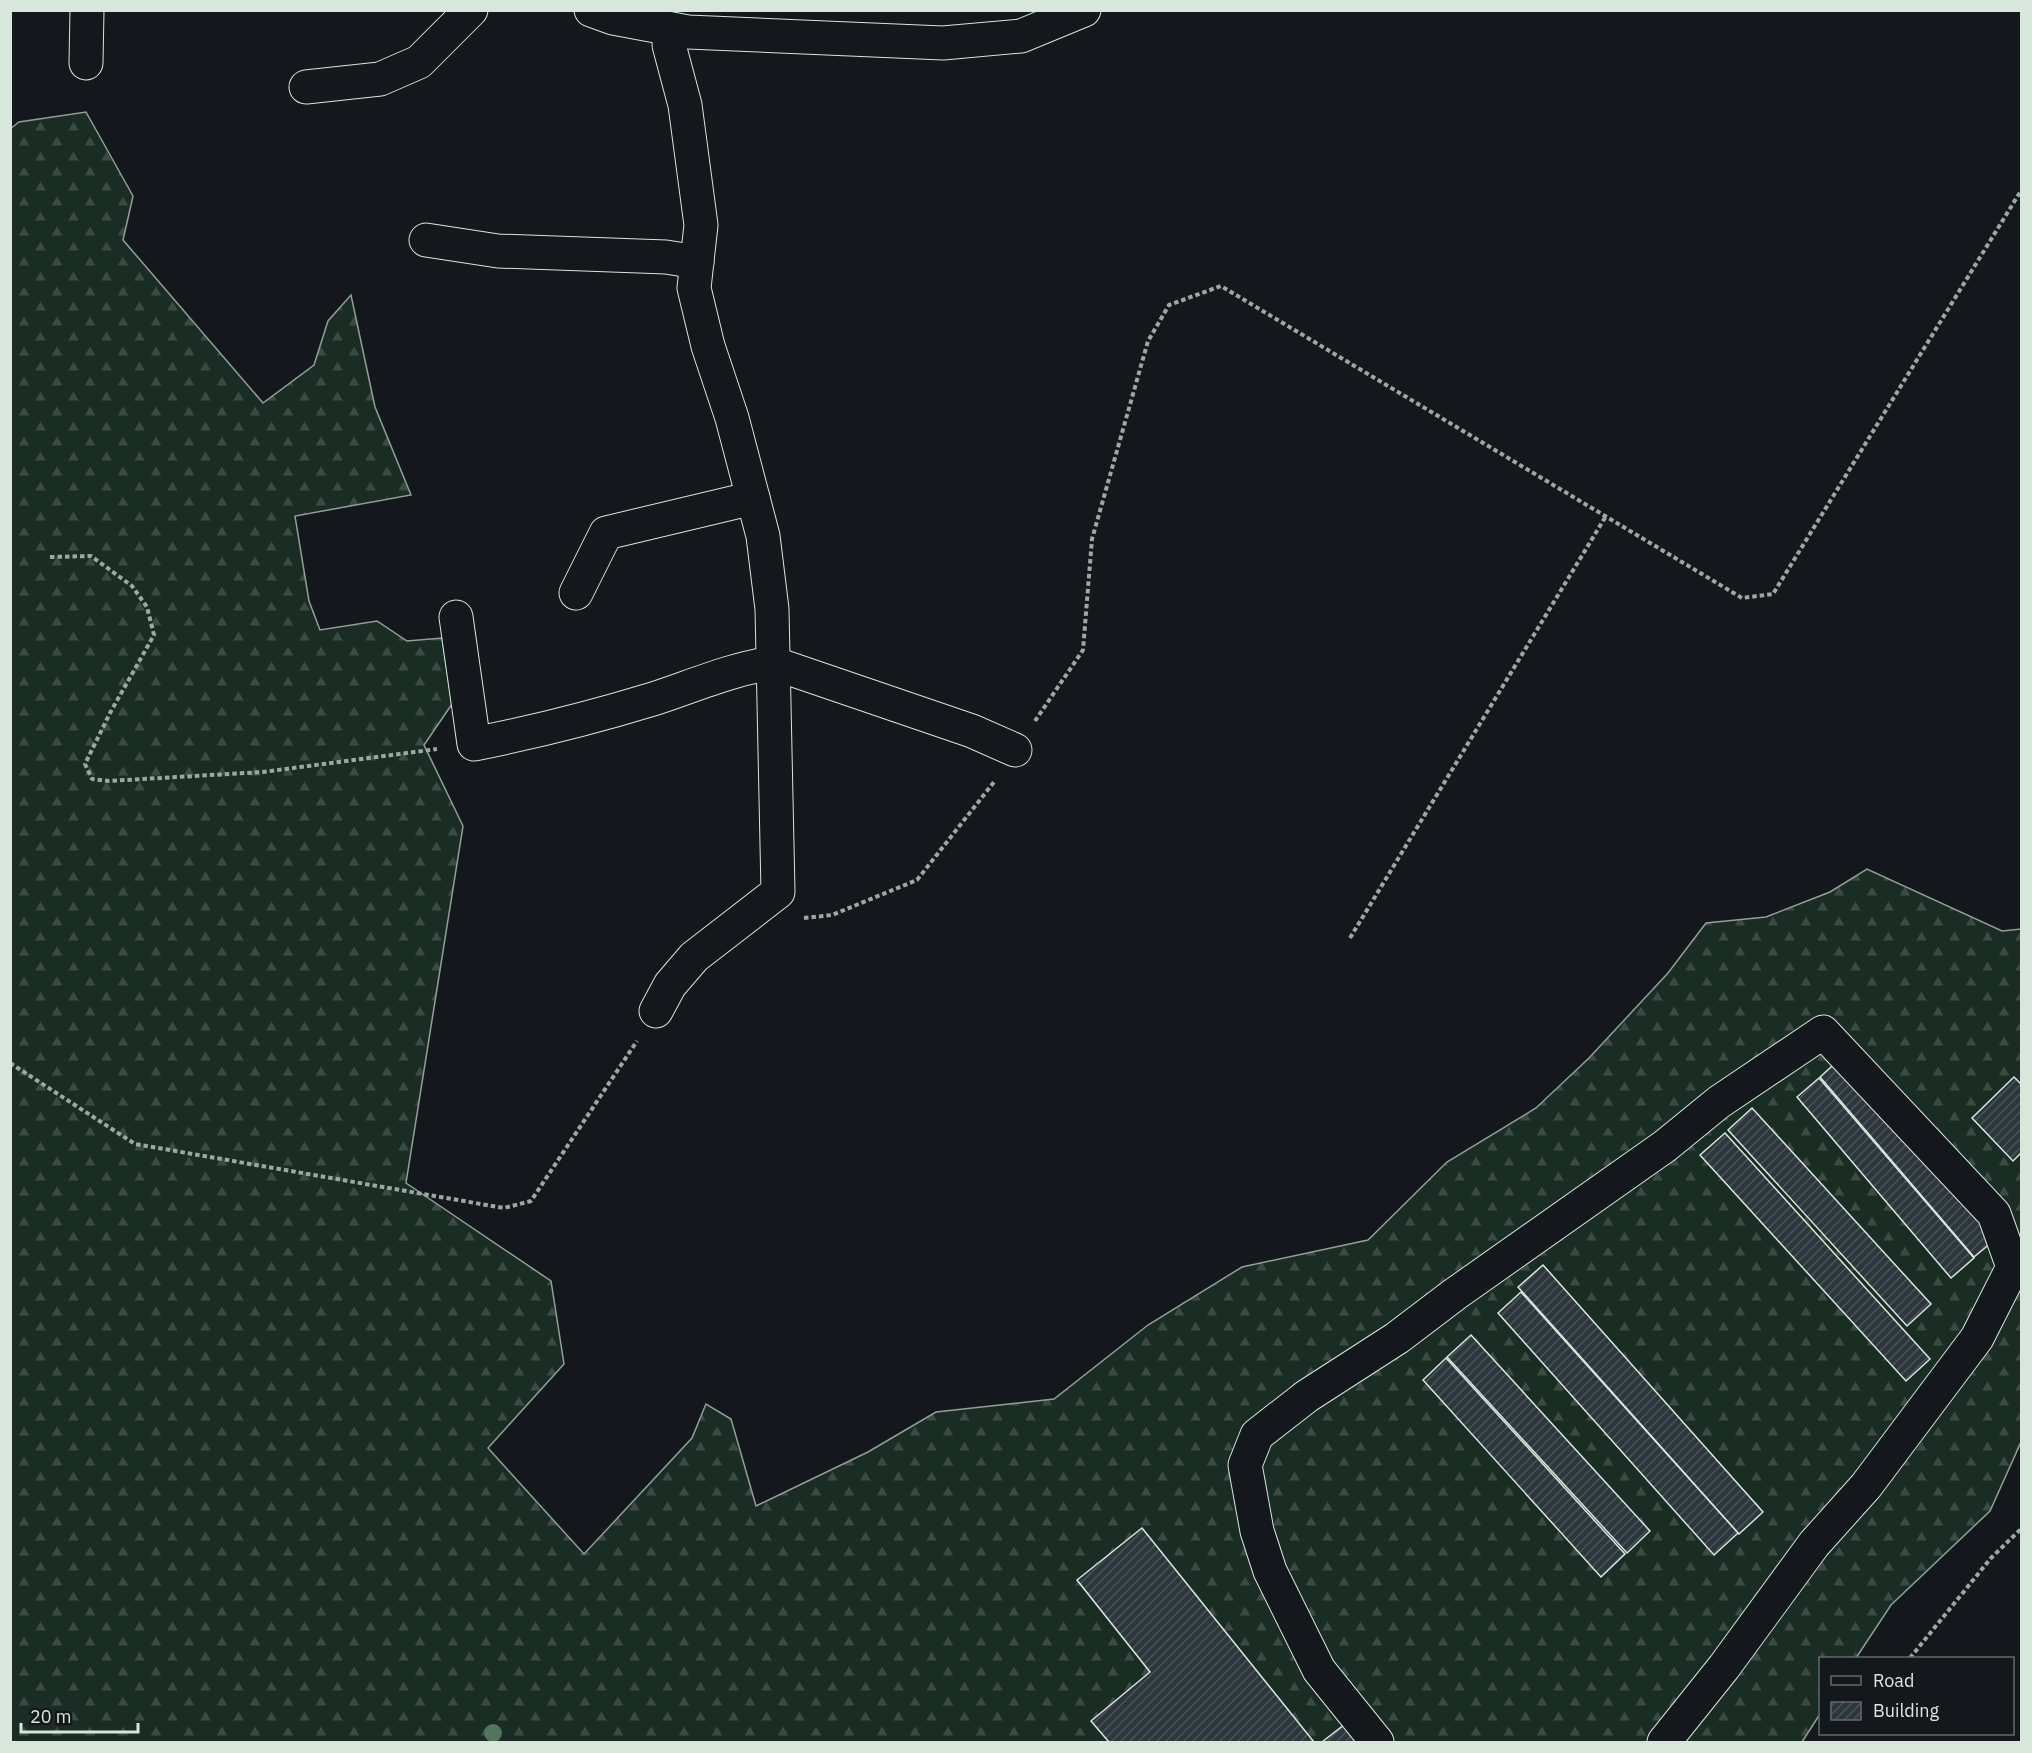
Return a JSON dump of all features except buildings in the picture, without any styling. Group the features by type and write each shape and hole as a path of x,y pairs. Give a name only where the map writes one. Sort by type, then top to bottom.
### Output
{"street":[{"path":"86,63 87,10"},
{"path":"306,87 380,79 419,62 471,10"},
{"path":"612,14 671,29 710,33 944,43 1021,36 1084,10"},
{"path":"656,1011 670,985 693,957 778,892 770,588 763,536 732,418 708,346 694,288 701,225 685,105 669,45 671,29"},
{"path":"426,240 498,251 666,257 697,262"},
{"path":"576,593 606,533 753,498"},
{"path":"456,616 474,744 548,729 653,699 749,666 773,663 972,731 1015,750"},
{"path":"1377,1743 1319,1670 1270,1571 1257,1531 1245,1465 1257,1435 1308,1396 1397,1338 1455,1294 1665,1146 1719,1102 1823,1032 1994,1214 2013,1268 1977,1338 1866,1486 1814,1544 1724,1667 1664,1743"}],"path":[{"path":"763,905 791,919 832,915 917,880 988,791 1083,650 1092,539 1148,341 1169,305 1221,286 1742,598 1773,594 2022,189"},
{"path":"1350,938 1606,516"},
{"path":"50,557 92,556 132,586 147,608 154,635 110,713 85,764 92,779 109,781 263,772 474,744"},
{"path":"10,1063 135,1144 504,1208 531,1201 656,1011"},
{"path":"1912,1657 1991,1558 2022,1528"}],"green space":[{"path":"86,112 133,196 123,240 263,403 314,365 328,321 351,295 375,407 411,495 295,516 309,601 320,630 377,621 407,641 442,638 452,704 424,745 463,826 406,1183 551,1281 564,1364 488,1448 584,1554 692,1438 706,1404 731,1419 756,1506 868,1452 936,1412 1054,1399 1148,1325 1242,1267 1368,1240 1447,1162 1536,1108 1589,1058 1668,973 1706,923 1766,917 1830,892 1867,869 2002,931 2021,929 2021,1442 1990,1511 1891,1605 1857,1657 1819,1657 1819,1716 1802,1742 11,1742 10,129 19,122"}]}
